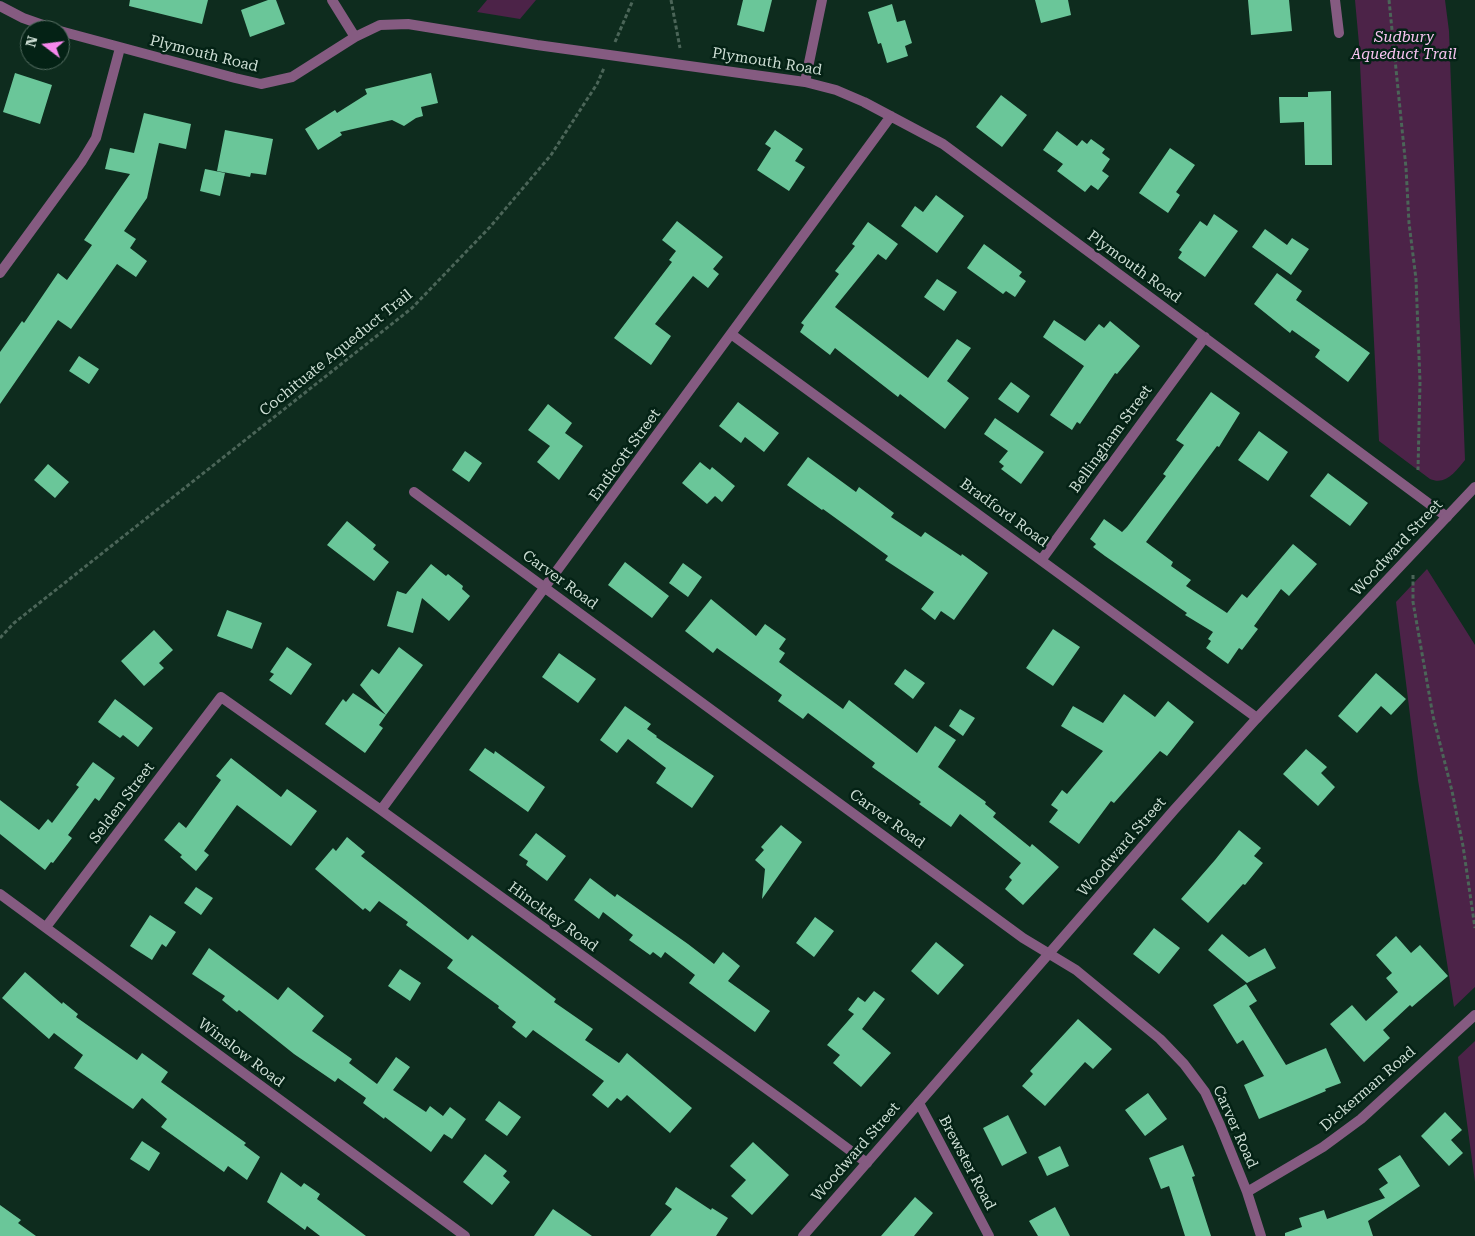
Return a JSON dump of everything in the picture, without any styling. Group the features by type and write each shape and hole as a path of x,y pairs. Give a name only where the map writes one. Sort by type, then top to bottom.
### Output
{"street":[{"path":"332,0 355,37"},
{"path":"805,82 822,0"},
{"path":"1335,0 1339,33"},
{"name":"Plymouth Road","path":"0,6 29,20"},
{"name":"Plymouth Road","path":"70,33 261,84 292,77 355,37 380,25 408,24 536,45 805,82 836,90 891,116 942,144 1447,517"},
{"path":"0,273 82,161 96,138 120,48"},
{"name":"Endicott Street","path":"381,810 891,116"},
{"name":"Bradford Road","path":"731,334 1042,559 1257,718"},
{"name":"Bellingham Street","path":"1042,559 1205,337"},
{"name":"Woodward Street","path":"803,1236 1174,810 1257,718 1475,487"},
{"name":"Carver Road","path":"414,492 1023,938 1076,970 1160,1038 1184,1064 1204,1092 1247,1192 1262,1236"},
{"name":"Hinckley Road","path":"221,697 381,810 866,1163"},
{"name":"Selden Street","path":"46,927 221,697"},
{"name":"Winslow Road","path":"0,894 465,1236"},
{"name":"Dickerman Road","path":"1247,1192 1323,1147 1361,1119 1475,1015"},
{"name":"Brewster Road","path":"919,1103 988,1236"}],"path":[{"name":"Cochituate Aqueduct Trail","path":"0,638 14,623 412,308 490,227 551,155 597,84 633,0"},
{"path":"671,0 682,64"},
{"path":"1389,0 1406,168 1409,223 1416,279 1420,382 1418,470"},
{"path":"1416,551 1413,602 1432,716 1463,846 1475,928"}],"green space":[{"path":"487,0 536,0 520,19 477,12"},
{"name":"Sudbury Aqueduct Trail","path":"1355,0 1445,0 1449,31 1465,460 1450,476 1441,481 1430,479 1379,441 1359,44"},
{"path":"1427,569 1475,645 1475,987 1454,1007 1418,780 1396,602"},
{"path":"1475,1041 1475,1182 1458,1057"}],"building":[{"path":"130,0 208,0 202,24 129,6"},
{"path":"268,0 276,0 285,24 250,37 241,10"},
{"path":"743,0 772,0 764,32 737,25"},
{"path":"1035,0 1068,0 1071,15 1041,23"},
{"path":"1248,0 1289,0 1292,31 1251,35"},
{"path":"892,4 897,22 905,20 912,43 905,46 908,56 887,63 881,43 878,44 868,12"},
{"path":"15,73 52,85 40,124 3,112"},
{"path":"431,73 438,103 421,107 423,116 404,126 392,120 340,132 342,135 318,150 305,129 335,110 337,113 367,94 365,89"},
{"path":"1331,91 1332,165 1305,165 1304,122 1280,123 1279,97 1308,97 1308,92"},
{"path":"1001,95 1027,115 1002,147 976,127"},
{"path":"144,113 191,124 186,149 159,143 147,198 124,231 136,239 130,248 147,261 136,277 117,264 71,329 58,320 0,404 0,352 22,321 24,323 58,273 67,280 92,245 84,240 130,174 105,169 110,148 134,153"},
{"path":"225,130 273,139 266,175 251,173 250,177 217,171"},
{"path":"775,130 803,149 795,161 805,167 789,191 757,170 771,148 765,144"},
{"path":"1057,131 1077,146 1082,140 1087,144 1091,139 1105,149 1102,153 1110,159 1102,171 1109,176 1098,190 1091,185 1085,192 1057,171 1063,164 1043,150"},
{"path":"1170,148 1195,165 1176,192 1180,195 1168,213 1139,193"},
{"path":"205,169 225,173 220,196 200,191"},
{"path":"936,195 964,216 937,253 901,226 915,206 923,212"},
{"path":"1214,214 1238,231 1205,277 1178,258 1182,252 1179,250 1200,221 1207,226"},
{"path":"677,221 723,257 713,269 719,274 708,288 693,276 655,324 671,336 651,365 614,338 672,262 669,260 676,251 662,240"},
{"path":"868,222 898,244 886,260 878,254 835,307 928,378 957,339 971,348 947,381 969,398 945,429 900,394 898,397 835,348 830,355 800,332 804,325 801,323 839,274 835,271 855,246 852,244"},
{"path":"1265,229 1287,245 1292,238 1309,249 1291,275 1252,247"},
{"path":"984,244 1022,272 1019,276 1026,281 1015,297 1006,291 1003,294 967,268"},
{"path":"1277,273 1302,291 1296,300 1370,353 1348,382 1315,357 1320,350 1292,330 1290,333 1254,304"},
{"path":"937,279 957,292 944,311 924,297"},
{"path":"1054,320 1085,341 1099,324 1104,328 1110,321 1140,346 1117,374 1115,373 1080,424 1077,422 1072,430 1050,415 1084,366 1043,337"},
{"path":"79,356 99,369 89,384 69,371"},
{"path":"1011,382 1030,396 1018,413 998,399"},
{"path":"1211,392 1240,413 1219,447 1217,446 1146,542 1173,562 1171,566 1191,580 1186,586 1227,613 1242,594 1247,598 1293,544 1317,564 1289,596 1281,589 1254,626 1258,629 1242,650 1239,648 1228,664 1206,648 1211,641 1208,639 1213,632 1185,615 1187,613 1093,547 1096,544 1090,539 1104,519 1122,532 1127,527 1166,476 1163,474 1184,445 1176,440"},
{"path":"738,402 779,433 764,452 745,437 741,443 719,426"},
{"path":"548,404 572,423 565,433 583,446 559,480 537,462 550,446 528,430"},
{"path":"995,418 1044,452 1021,484 1001,469 1004,466 999,462 1008,451 984,434"},
{"path":"1259,431 1288,452 1268,481 1238,460"},
{"path":"465,451 482,463 469,482 452,470"},
{"path":"808,457 856,492 859,487 894,513 891,517 921,537 925,532 961,556 962,554 988,573 954,620 941,611 935,620 921,609 934,592 885,560 888,556 787,485"},
{"path":"700,462 710,470 712,467 735,486 722,502 715,496 707,504 682,483"},
{"path":"48,464 69,482 55,498 34,480"},
{"path":"1328,473 1368,503 1350,526 1310,496"},
{"path":"347,521 376,545 373,549 389,562 374,581 327,545"},
{"path":"625,562 669,596 652,618 608,585"},
{"path":"683,563 702,577 688,597 669,583"},
{"path":"431,564 463,586 462,589 470,596 449,621 422,598 413,633 387,626 397,591 406,594"},
{"path":"711,599 756,636 765,624 786,639 779,649 785,653 779,662 843,709 849,700 917,753 935,726 956,740 938,767 986,802 985,804 996,813 993,817 1030,847 1032,844 1059,867 1023,905 1005,889 1012,880 1009,877 1021,863 960,814 951,827 919,804 921,802 872,767 875,763 808,713 803,719 778,701 782,695 717,648 713,653 685,631"},
{"path":"227,610 262,623 252,649 217,636"},
{"path":"1053,629 1080,647 1053,686 1026,668"},
{"path":"154,630 173,650 159,663 164,668 144,686 121,661"},
{"path":"287,647 312,664 291,695 269,680 274,674 270,672"},
{"path":"399,647 423,665 386,715 360,685 372,669 379,674"},
{"path":"559,653 596,679 578,703 542,677"},
{"path":"905,669 925,683 913,699 894,684"},
{"path":"1376,673 1406,699 1391,715 1381,706 1357,733 1338,716"},
{"path":"353,693 386,715 379,725 383,728 365,753 325,724 343,699 346,702"},
{"path":"1124,694 1155,717 1168,701 1194,722 1167,756 1160,751 1114,803 1111,801 1079,844 1049,822 1058,810 1051,805 1062,790 1067,794 1103,751 1061,726 1073,706 1103,723"},
{"path":"115,699 153,728 138,747 123,735 120,738 98,722"},
{"path":"625,706 651,724 647,729 656,737 714,776 692,808 656,783 666,768 628,739 617,753 600,740"},
{"path":"960,709 975,718 963,736 949,726"},
{"path":"485,748 494,754 495,751 545,787 528,812 469,770"},
{"path":"1306,749 1327,767 1321,773 1335,787 1318,806 1283,774"},
{"path":"231,758 281,797 287,789 317,811 291,846 237,805 204,851 209,855 196,871 180,857 182,855 164,840 179,822 186,828 221,780 216,776"},
{"path":"93,762 115,778 99,801 95,798 68,835 72,838 53,863 51,862 45,870 0,834 0,800 39,830 48,819 52,823 79,787 76,785"},
{"path":"781,825 802,842 762,899 765,869 755,860 764,850 761,847"},
{"path":"1239,830 1261,848 1254,856 1263,863 1245,885 1243,884 1208,923 1181,899"},
{"path":"536,833 566,856 547,881 526,865 528,861 519,855"},
{"path":"347,837 365,852 361,856 468,940 472,935 556,999 554,1002 593,1029 585,1040 619,1063 627,1053 692,1108 670,1133 627,1095 621,1101 617,1098 608,1108 592,1095 604,1081 533,1030 526,1038 512,1027 516,1022 498,1008 499,1006 447,968 453,960 406,925 408,922 379,901 370,912 365,908 363,910 315,869 333,848 336,851"},
{"path":"590,878 615,897 617,894 714,964 723,952 740,966 728,981 770,1011 755,1032 689,983 695,975 665,952 661,958 653,952 650,955 629,940 633,935 603,912 599,919 574,900"},
{"path":"196,887 213,898 201,915 184,903"},
{"path":"150,915 176,932 166,947 162,944 152,960 130,946"},
{"path":"815,917 834,931 814,957 796,943"},
{"path":"1154,928 1180,948 1159,974 1133,954"},
{"path":"1222,934 1249,957 1265,948 1276,968 1247,983 1208,950"},
{"path":"1396,936 1411,953 1420,945 1448,976 1412,1007 1410,1005 1383,1030 1390,1038 1364,1062 1330,1024 1352,1005 1366,1021 1398,992 1386,978 1392,973 1376,955"},
{"path":"936,942 964,965 938,995 911,971"},
{"path":"209,948 278,1000 288,987 324,1016 312,1031 352,1059 349,1063 377,1084 396,1057 410,1067 393,1090 426,1112 430,1106 443,1116 450,1107 466,1119 452,1139 444,1134 431,1152 385,1117 384,1119 363,1103 366,1098 338,1078 335,1082 294,1054 239,1010 237,1012 222,1000 225,996 192,974"},
{"path":"400,969 421,983 410,1001 388,986"},
{"path":"25,972 62,1004 63,1002 78,1014 76,1017 137,1060 142,1053 168,1072 161,1082 246,1143 244,1145 260,1157 247,1180 228,1166 224,1172 161,1127 167,1119 142,1098 133,1109 74,1068 83,1055 54,1033 49,1039 2,998"},
{"path":"1246,984 1257,1001 1249,1006 1286,1065 1326,1048 1341,1083 1259,1119 1244,1085 1264,1076 1243,1040 1237,1044 1213,1005"},
{"path":"874,991 885,999 862,1029 891,1053 861,1087 833,1063 840,1055 827,1045 854,1014 848,1010 858,997 865,1002"},
{"path":"1078,1019 1112,1049 1093,1069 1085,1062 1045,1106 1022,1086 1033,1074 1030,1071"},
{"path":"1148,1093 1167,1119 1145,1136 1125,1110"},
{"path":"499,1101 521,1117 507,1136 485,1120"},
{"path":"1445,1112 1462,1130 1451,1140 1463,1153 1449,1166 1421,1136"},
{"path":"1008,1115 1027,1153 1002,1166 983,1128"},
{"path":"142,1141 160,1153 149,1171 130,1159"},
{"path":"753,1142 789,1175 752,1215 731,1196 746,1180 730,1166"},
{"path":"1183,1145 1195,1176 1192,1177 1211,1236 1185,1236 1169,1186 1161,1189 1149,1158"},
{"path":"1060,1146 1069,1166 1047,1176 1038,1157"},
{"path":"485,1154 507,1171 503,1176 510,1182 492,1205 463,1182"},
{"path":"1400,1155 1420,1186 1368,1221 1373,1236 1285,1236 1285,1233 1302,1227 1299,1218 1324,1210 1327,1219 1385,1198 1379,1189 1388,1183 1378,1169"},
{"path":"281,1172 301,1187 304,1183 320,1194 317,1199 366,1236 320,1236 307,1226 305,1230 267,1202"},
{"path":"676,1187 711,1210 712,1208 728,1218 716,1236 650,1236 672,1209 665,1204"},
{"path":"915,1197 933,1213 914,1236 881,1236"},
{"path":"0,1205 21,1220 18,1223 36,1236 0,1236"},
{"path":"1055,1207 1070,1236 1038,1236 1029,1221"},
{"path":"553,1209 592,1236 534,1236"}]}
